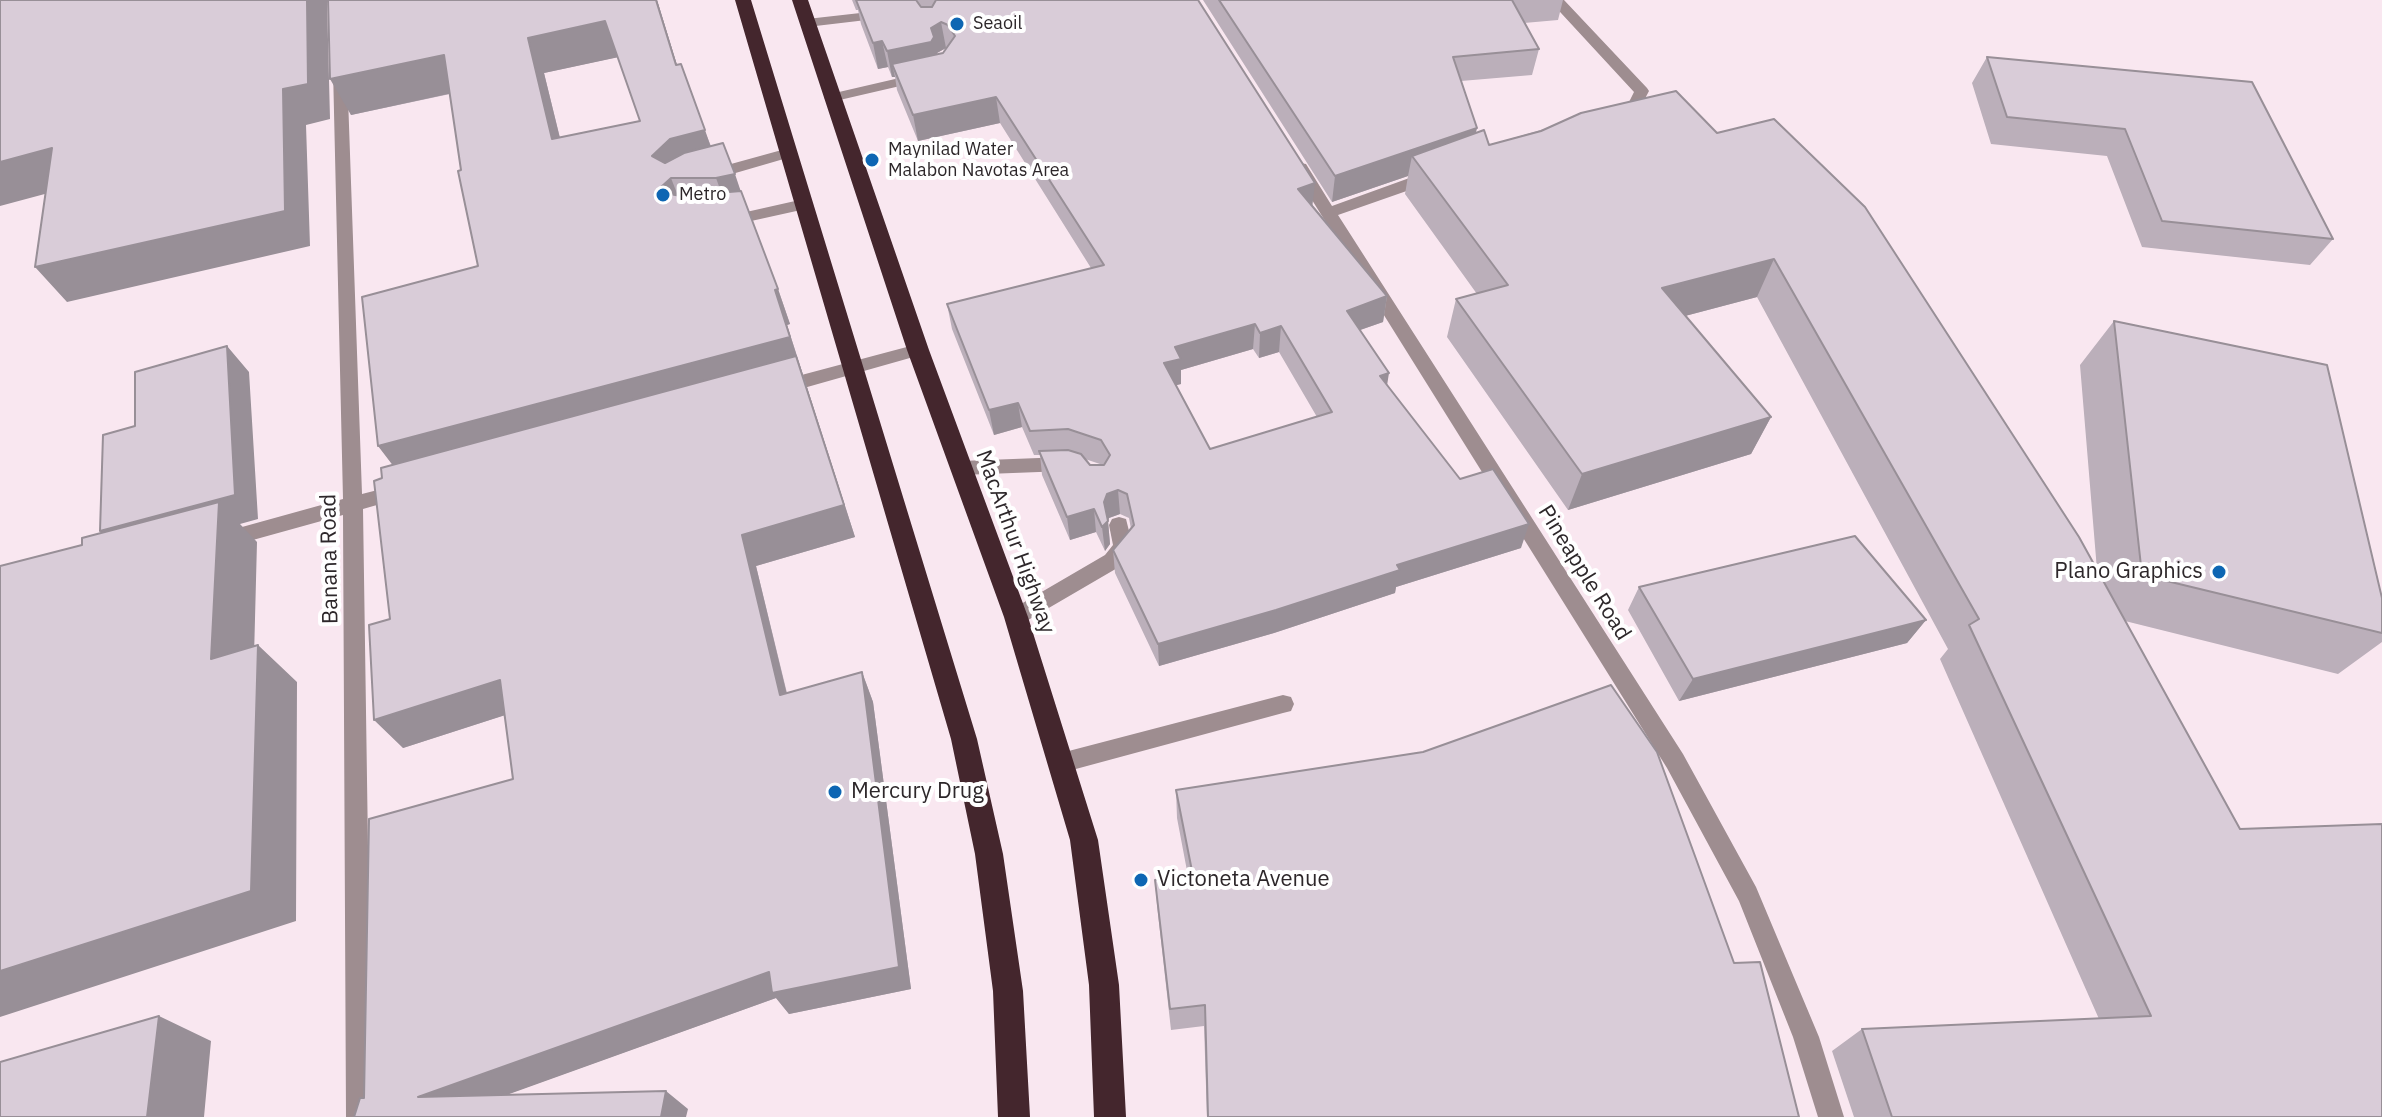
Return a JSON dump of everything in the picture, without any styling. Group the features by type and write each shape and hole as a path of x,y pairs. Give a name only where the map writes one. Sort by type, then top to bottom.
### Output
{"highway":[{"path":"743,0 964,739 989,854 1008,991 1014,1117"},
{"name":"MacArthur Highway","path":"803,12 918,350 1016,617 1061,763 1086,854 1104,985 1110,1117"}],"street":[{"path":"1556,0 1642,91 1635,105 1606,115"},
{"path":"803,12 896,13"},
{"name":"Banana Road","path":"339,47 353,504 359,1117"},
{"path":"831,98 942,73"},
{"name":"Pineapple Road","path":"1285,146 1675,761 1748,895 1806,1037 1831,1117"},
{"path":"690,182 789,153"},
{"path":"1328,213 1445,171"},
{"path":"711,224 804,204"},
{"path":"757,394 918,350"},
{"path":"961,468 1083,466"},
{"path":"200,547 413,488"},
{"path":"1016,617 1112,561 1123,547 1119,525"},
{"path":"1061,763 1283,704"}],"building":[{"path":"0,0 307,0 308,84 283,89 285,211 35,267 52,148 0,162"},
{"path":"328,0 656,0 676,65 681,64 705,130 670,139 652,156 665,163 684,153 723,143 735,174 716,178 671,178 660,188 664,193 681,196 741,191 778,289 775,290 790,337 378,446 362,297 478,266 458,171 461,170 444,55 330,79","holes":["605,21 640,121 552,139 528,38"]},
{"path":"856,0 916,0 921,7 932,7 936,0 1198,0 1315,183 1298,189 1387,296 1347,311 1389,373 1380,376 1460,479 1493,469 1529,524 1397,565 1400,570 1158,644 1113,550 1134,525 1127,494 1118,490 1107,494 1104,502 1108,521 1102,527 1094,509 1067,517 1039,451 1068,450 1081,454 1090,465 1104,465 1110,455 1101,440 1068,429 1030,431 1018,403 989,410 947,304 1104,265 996,97 913,115 892,64 943,53 955,36 948,25 941,22 931,28 934,37 931,42 887,51 882,41 873,43","holes":["1255,324 1260,333 1281,326 1332,412 1210,449 1164,363 1181,359 1175,347"]},
{"path":"1219,0 1512,0 1539,49 1453,57 1477,128 1335,176"},
{"path":"1987,57 2252,82 2333,239 2162,221 2125,129 2007,117"},
{"path":"1676,91 1717,133 1774,119 1865,207 2079,537 2240,829 2382,824 2382,1117 1892,1117 1862,1029 2151,1016 1969,625 1979,619 1774,259 1662,288 1771,417 1582,474 1456,299 1508,285 1412,156 1484,130 1489,145 1541,131 1581,113"},
{"path":"2114,321 2327,365 2382,598 2382,633 2142,575"},
{"path":"227,346 235,495 100,531 103,435 135,426 135,372"},
{"path":"796,356 844,505 742,535 780,695 862,672 899,967 772,993 769,972 418,1097 666,1091 661,1117 354,1117 360,1098 364,1098 369,819 513,779 500,680 374,720 369,625 390,619 374,481 382,478 381,468"},
{"path":"219,502 211,659 258,645 251,891 0,971 0,566 82,545 82,538"},
{"path":"1855,536 1926,620 1693,679 1639,587"},
{"path":"1611,685 1657,752 1734,963 1760,962 1799,1117 1208,1117 1205,1005 1170,1009 1155,880 1193,876 1176,790 1423,752"},
{"path":"159,1016 147,1117 0,1117 0,1062"}],"place":[{"name":"Seaoil","path":"957,24"},
{"name":"Maynilad Water Malabon Navotas Area","path":"872,160"},
{"name":"Metro","path":"663,195"},
{"name":"Plano Graphics","path":"2219,572"},
{"name":"Mercury Drug","path":"835,792"},
{"name":"Victoneta Avenue","path":"1141,880"}]}
